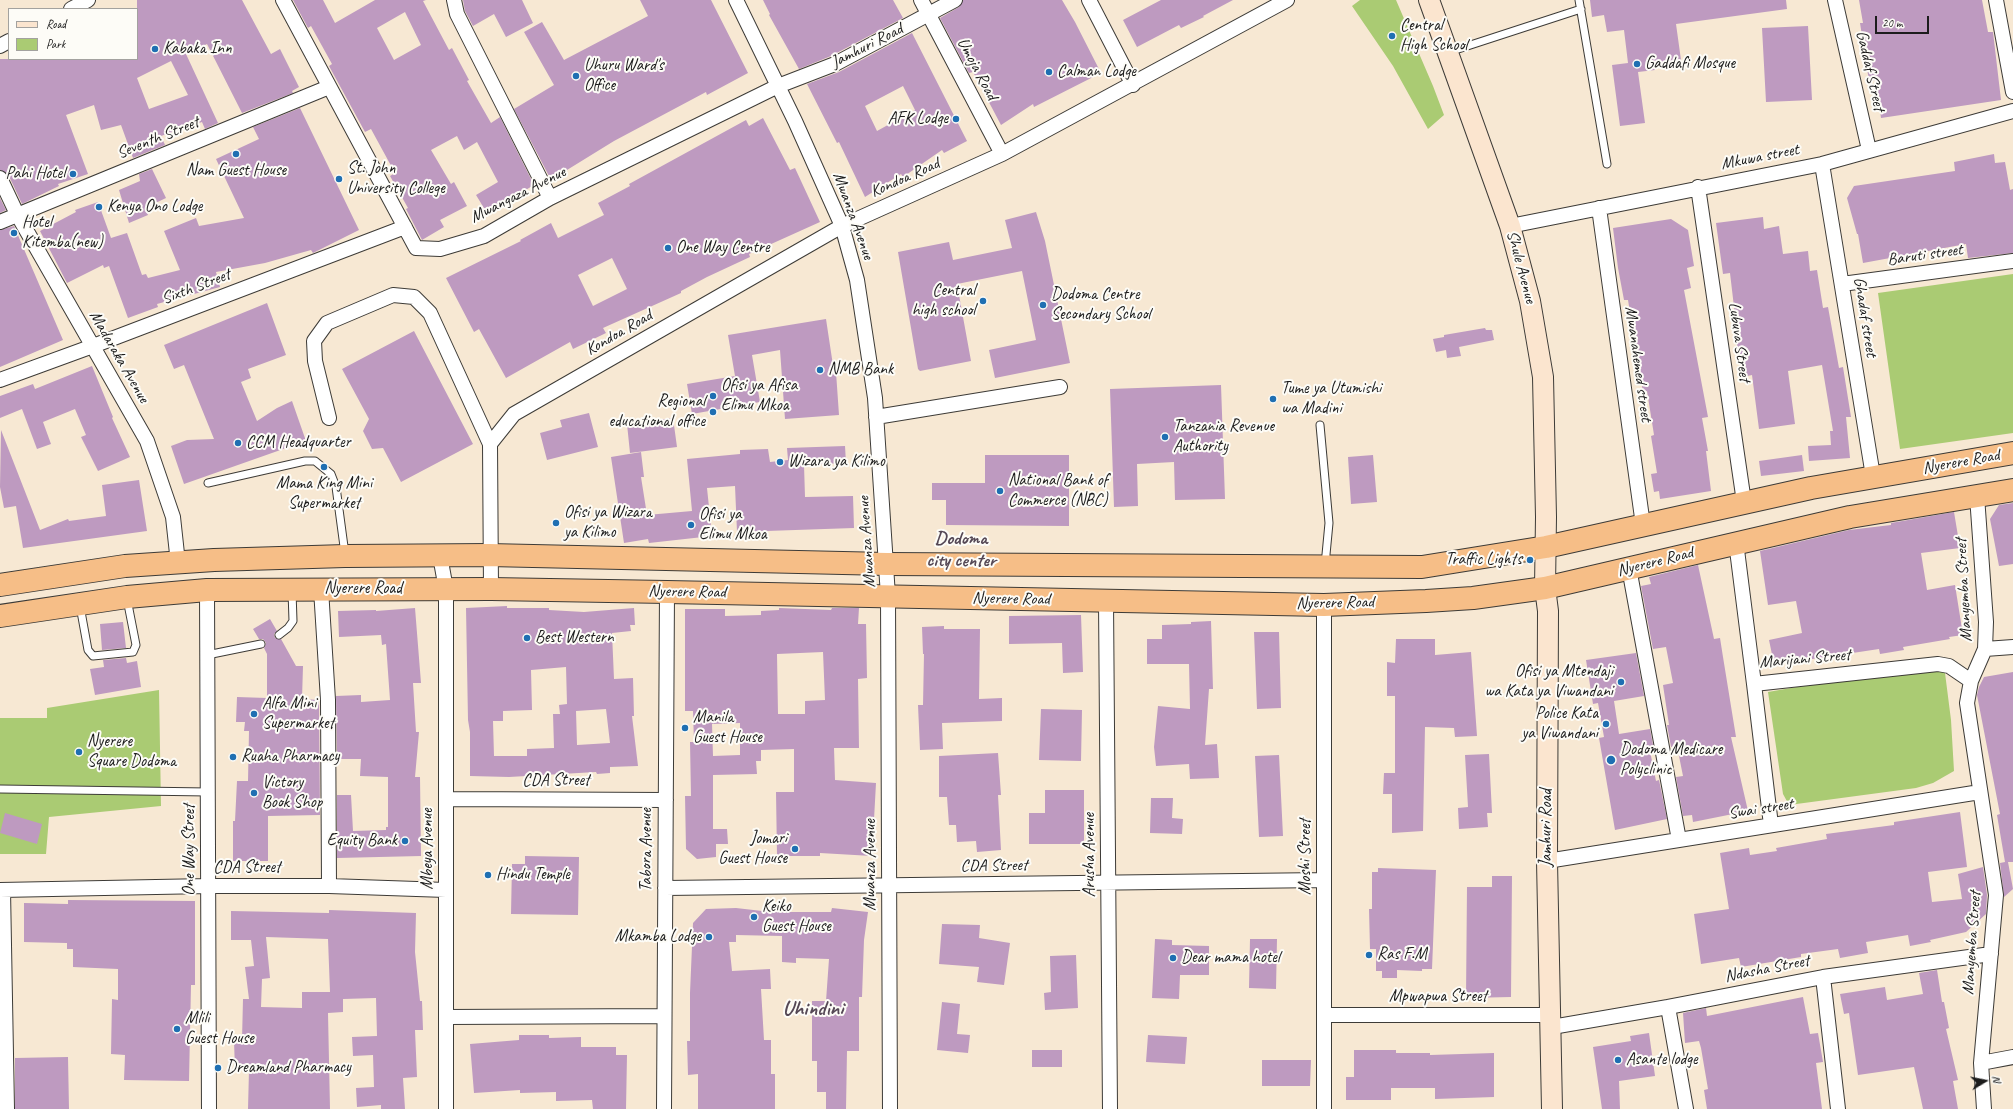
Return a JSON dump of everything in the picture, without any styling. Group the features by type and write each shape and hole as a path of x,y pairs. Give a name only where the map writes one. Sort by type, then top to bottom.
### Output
{"highway":[{"name":"Nyerere Road","path":"0,585 125,566 214,560 345,556 489,555 887,564 1325,567 1422,566 1546,547 1744,502 1873,476 2013,453"},
{"name":"Nyerere Road","path":"0,616 127,597 207,590 491,589 1324,605 1473,598 1545,588 1736,542 1850,517 2013,490"}],"main road":[{"name":"Shule Avenue","path":"1429,0 1510,226 1530,301 1543,377 1546,547"},
{"name":"Jamhuri Road","path":"1546,547 1545,588 1548,611 1547,861 1552,1109"}],"street":[{"path":"73,8 88,0"},
{"name":"Mwangaza Avenue","path":"283,0 416,248 440,249 484,236 550,198 778,86"},
{"path":"454,0 457,14 550,198"},
{"name":"Mwanza Avenue","path":"736,0 795,121 842,226 857,280 876,417 887,564 890,1109"},
{"name":"Umoja Road","path":"921,0 1002,154"},
{"name":"Jamhuri Road","path":"778,86 835,64 955,0"},
{"path":"1090,0 1133,85"},
{"name":"Kondoa Road","path":"490,444 514,414 842,226 1002,154 1133,85 1287,0"},
{"name":"Gaddaf Street","path":"1835,0 1869,150"},
{"path":"1996,0 2013,92"},
{"name":"Seventh Street","path":"0,222 329,87"},
{"name":"Mkuwa street","path":"1510,226 1698,187 1822,164 2013,111"},
{"name":"Ghadaf street","path":"1822,164 1873,476"},
{"name":"Madaraka Avenue","path":"0,178 18,214 146,441 173,517 178,563"},
{"name":"Lubuva Street","path":"1698,187 1744,502"},
{"name":"Mwanahemed street","path":"1599,208 1643,525"},
{"name":"Sixth Street","path":"0,380 405,227"},
{"name":"Baruti street","path":"1842,284 2013,261"},
{"path":"329,418 315,361 314,341 327,323 393,295 414,297 430,313 490,444 489,555 491,589"},
{"path":"876,417 1060,387"},
{"name":"Manyemba Street","path":"1977,496 1986,622 1985,649 1971,681 1967,703 1996,895 1981,1063 1984,1109"},
{"name":"Marijani Street","path":"1736,542 1754,684 1938,664 1949,666 1971,681"},
{"name":"Mbeya Avenue","path":"440,556 446,589 446,1109"},
{"path":"1629,568 1679,840"},
{"name":"One Way Street","path":"207,590 209,1109"},
{"path":"321,590 328,700 329,886"},
{"name":"Tabora Avenue","path":"664,1109 667,592"},
{"name":"Arusha Avenue","path":"1106,601 1110,1109"},
{"name":"Moshi Street","path":"1324,605 1324,1109"},
{"path":"1985,649 2013,648"},
{"path":"1754,684 1771,825"},
{"name":"Swai street","path":"1547,861 1980,792"},
{"name":"CDA Street","path":"446,799 666,800"},
{"name":"CDA Street","path":"665,888 1324,880"},
{"name":"CDA Street","path":"1,890 208,886 329,886 446,890"},
{"path":"1,890 7,1109"},
{"name":"Ndasha Street","path":"1551,1021 1668,1007 1823,977 1991,954"},
{"path":"1823,977 1838,1109"},
{"path":"1668,1007 1686,1109"},
{"name":"Mpwapwa Street","path":"1324,1015 1551,1021"},
{"path":"446,1017 664,1016"},
{"path":"1981,1063 2013,1057"}],"lane":[{"path":"1579,0 1607,164"},
{"path":"1448,52 1581,9"},
{"path":"1320,425 1329,523 1325,567"},
{"path":"208,483 305,460 315,461 331,474 336,487 345,556"},
{"path":"279,634 288,628 293,621 292,590"},
{"path":"80,603 88,650 93,656 133,652 136,645 127,597"},
{"path":"207,655 262,644"},
{"path":"0,789 208,792"}],"green space":[{"name":"Central High School","path":"1360,0 1396,0 1444,115 1428,129 1393,66 1352,6"},
{"path":"2013,274 2013,433 1900,449 1878,293"},
{"path":"1937,668 1945,673 1951,720 1954,771 1933,783 1916,788 1789,805 1783,794 1768,692 1900,669"},
{"path":"159,690 161,806 49,817 46,854 0,854 0,718 47,718 47,708"}],"building":[{"path":"137,0 242,0 271,54 280,49 299,87 292,91 293,93 242,113 207,44 186,54 218,123 205,129 202,122 161,136 165,145 133,158 121,125 101,130 94,105 66,115 88,174 58,184 59,186 22,204 8,174 0,170 0,59 138,60","holes":["171,61 188,95 149,109 137,78"]},
{"path":"293,0 323,0 335,23 375,0 426,0 423,1 449,50 452,48 469,80 467,81 491,123 500,117 534,185 487,213 476,195 498,182 477,142 464,150 457,136 431,150 451,184 454,182 467,206 440,220 444,227 422,240 406,209 408,208 390,176 395,173 371,129 365,132 329,66 332,64 311,26 308,28","holes":["405,12 421,45 394,60 377,28"]},
{"path":"463,0 522,0 533,23 506,37 494,14 473,26 465,11"},
{"path":"640,0 711,0 748,73 707,95 706,92 614,141 554,178 552,175 549,176 514,109 554,85 524,32 542,22 564,60 648,16"},
{"path":"763,0 893,0 903,18 831,56 799,69 769,15 770,14"},
{"path":"963,0 1062,0 1101,73 1034,107 1033,104 1001,125 973,72 969,73 940,18 959,7"},
{"path":"1161,0 1233,0 1203,16 1204,17 1181,28 1179,25 1137,47 1123,20"},
{"name":"Gaddafi Mosque","path":"1590,0 1786,0 1787,9 1676,24 1681,60 1654,64 1655,70 1638,72 1645,123 1620,126 1612,65 1628,63 1624,30 1607,32 1604,15 1592,17"},
{"path":"1859,0 1982,0 1988,32 1993,32 2001,100 1881,118 1876,80 1869,81 1860,23 1863,23"},
{"path":"1808,26 1812,100 1766,102 1762,28"},
{"path":"912,33 967,141 944,153 942,150 903,177 901,174 865,197 839,142 837,143 807,84 839,72","holes":["903,86 915,110 877,131 865,106"]},
{"path":"300,108 359,230 313,253 311,250 265,263 216,272 220,287 157,304 158,307 128,318 109,266 104,268 103,265 67,283 40,231 76,212 75,210 98,202 111,238 127,233 142,275 146,274 148,278 180,270 164,231 196,218 199,226 244,218 216,159 259,139 253,127"},
{"path":"763,118 790,170 795,168 820,222 749,254 750,257 707,277 681,291 681,293 603,328 606,333 573,349 570,342 506,378 479,329 474,332 446,278 521,241 520,240 551,223 558,238 604,215 598,203 630,186 629,184 746,120 749,126","holes":["612,258 627,289 593,306 578,275"]},
{"path":"1994,154 1995,163 2005,162 2010,190 2013,189 2013,253 1968,258 1966,244 1863,263 1858,234 1847,198 1854,186 1955,171 1954,162"},
{"path":"152,169 166,198 145,208 148,215 129,223 119,190 140,181 139,174"},
{"path":"0,198 6,210 0,213"},
{"path":"1036,212 1045,241 1070,363 995,378 989,350 1036,340 1022,271 957,284 971,361 920,371 918,369 898,252 949,242 953,260 1012,248 1005,220"},
{"path":"1763,217 1764,229 1779,226 1783,254 1808,251 1810,271 1817,270 1823,308 1828,307 1839,368 1843,367 1851,417 1846,417 1850,458 1809,461 1808,446 1831,445 1830,431 1833,431 1822,365 1788,371 1795,424 1759,429 1752,375 1743,377 1733,324 1736,324 1730,273 1723,274 1716,223"},
{"path":"1671,219 1688,230 1694,266 1687,268 1691,288 1684,290 1708,417 1702,418 1708,451 1706,451 1711,491 1660,499 1659,491 1654,492 1651,474 1657,473 1651,436 1654,435 1647,391 1643,392 1628,300 1624,300 1618,268 1613,228"},
{"path":"14,226 63,340 0,367 0,230"},
{"path":"267,303 286,355 248,369 251,378 241,382 257,421 277,408 292,401 306,441 184,484 171,446 187,440 214,439 184,365 174,369 164,345"},
{"path":"826,319 834,372 836,372 839,415 785,419 780,350 752,355 760,402 692,414 687,384 735,376 728,335"},
{"path":"1485,328 1486,330 1492,330 1494,340 1459,347 1461,356 1447,358 1446,350 1436,352 1433,339 1444,337 1444,335"},
{"path":"414,331 473,444 401,482 383,448 372,449 363,431 369,419 342,369"},
{"path":"92,366 113,417 112,418 130,457 98,471 81,437 86,435 75,409 43,422 51,444 37,449 22,409 0,418 0,396 33,384 35,389"},
{"path":"1221,385 1225,499 1175,500 1174,462 1137,464 1138,506 1114,507 1110,389"},
{"path":"589,413 598,447 547,460 540,433 562,427 560,420"},
{"path":"673,418 677,447 630,453 627,424"},
{"path":"1,430 40,530 68,519 69,521 106,516 102,485 139,480 147,531 23,548 16,506 4,508 0,487"},
{"path":"845,446 846,463 804,465 805,497 853,496 854,528 737,532 735,486 707,488 712,536 649,543 648,539 624,543 611,457 641,452 644,477 641,477 647,515 692,511 687,459 740,454 740,450 768,449 770,462 788,460 787,448"},
{"name":"National Bank of Commerce (NBC)","path":"985,455 1069,455 1069,526 946,525 946,500 932,500 932,483 985,483"},
{"path":"1373,455 1377,502 1351,504 1348,457"},
{"path":"1802,455 1804,471 1761,476 1759,461"},
{"path":"2013,503 2013,564 1999,566 1990,519 1999,505"},
{"path":"1954,512 1960,548 1921,553 1927,590 1955,585 1963,635 1949,637 1950,639 1903,647 1904,650 1880,654 1879,649 1806,660 1806,657 1774,664 1769,640 1802,633 1796,601 1768,605 1760,551 1849,530 1891,525 1891,523"},
{"path":"1698,565 1714,639 1720,638 1736,737 1731,737 1748,811 1693,822 1692,815 1683,816 1676,777 1683,776 1677,746 1671,747 1667,725 1669,725 1663,685 1673,683 1666,647 1653,649 1641,586 1651,584 1649,577"},
{"path":"507,606 507,608 549,608 549,610 584,612 634,608 635,625 630,625 631,631 612,633 614,679 633,678 634,716 632,716 638,766 610,767 610,773 597,774 596,772 509,777 470,776 466,608","holes":["566,667 567,704 559,705 560,714 553,714 554,748 527,749 527,756 494,756 493,721 503,721 503,711 532,710 531,670","606,709 610,743 577,745 576,711"]},
{"path":"415,608 421,683 413,683 416,732 419,732 415,777 420,777 421,856 337,858 337,795 351,795 353,831 386,830 386,827 388,827 388,777 360,776 361,759 337,759 336,696 361,695 361,702 390,700 386,644 382,645 381,635 339,637 338,611 376,611"},
{"path":"779,608 831,610 832,608 859,608 858,624 866,624 867,678 858,679 859,748 834,748 835,780 876,783 872,856 820,853 820,856 777,856 776,792 794,792 794,749 761,750 761,761 756,761 757,774 713,775 713,829 727,829 728,844 716,844 716,857 697,859 686,849 685,796 691,796 690,742 694,742 693,711 685,711 685,609 725,609 725,616 761,615 761,611 779,610","holes":["823,652 825,700 805,701 805,714 778,714 777,654","740,723 740,755 713,756 712,724"]},
{"path":"1081,615 1083,672 1063,673 1062,643 1009,644 1009,616"},
{"path":"270,619 277,631 274,634 275,638 281,639 296,666 303,666 302,699 319,700 320,815 268,816 268,861 233,861 233,821 235,821 237,781 248,781 249,731 244,731 245,722 236,722 237,697 267,698 267,654 264,648 266,643 263,639 259,639 253,629"},
{"path":"1211,621 1213,689 1209,689 1205,745 1217,744 1219,778 1190,779 1189,764 1156,766 1154,747 1158,706 1190,709 1189,664 1147,664 1147,639 1162,639 1162,625 1191,624 1191,622"},
{"path":"123,622 126,648 102,650 100,624"},
{"path":"944,626 944,629 980,629 979,699 1002,698 1002,721 942,723 943,749 920,750 918,705 923,705 924,654 922,627"},
{"path":"1254,632 1279,632 1281,708 1257,709"},
{"path":"1396,639 1435,639 1435,655 1471,652 1477,736 1455,737 1454,728 1425,727 1423,831 1392,833 1392,794 1383,794 1384,773 1395,773 1395,696 1387,696 1387,662 1395,663"},
{"path":"1636,653 1644,696 1614,701 1619,734 1650,729 1654,750 1650,751 1656,781 1659,780 1667,819 1615,830 1599,738 1604,737 1598,703 1593,704 1586,660"},
{"path":"126,658 127,663 137,661 141,687 95,695 90,669 104,667 103,660"},
{"path":"2013,672 2013,862 2008,862 2013,889 2004,897 2000,863 2005,862 1997,815 2000,814 1977,695 1984,677"},
{"path":"1041,709 1082,710 1081,761 1039,760"},
{"path":"998,753 1001,795 998,795 1001,850 977,852 976,841 957,842 956,825 949,825 947,797 939,797 939,756"},
{"path":"1489,754 1492,813 1487,813 1488,827 1459,829 1458,808 1468,807 1465,755"},
{"path":"1279,755 1283,836 1259,837 1255,756"},
{"path":"1045,790 1084,790 1084,844 1029,844 1029,813 1045,813"},
{"path":"1151,798 1173,798 1172,818 1183,819 1182,834 1150,833"},
{"path":"1960,812 1967,867 1928,872 1932,902 1962,899 1958,874 1983,867 1987,895 1986,914 1966,932 1930,940 1931,942 1910,946 1908,935 1866,942 1868,953 1840,958 1838,949 1801,954 1801,957 1741,967 1739,958 1701,964 1694,914 1729,909 1720,853 1749,848 1750,855 1777,851 1776,848 1827,839 1826,834 1894,825 1894,822"},
{"path":"5,813 42,824 37,844 0,833"},
{"path":"525,856 579,857 578,915 511,914 512,864 525,864"},
{"path":"1378,868 1436,870 1432,969 1422,969 1422,971 1397,970 1397,978 1382,978 1382,971 1376,971 1376,949 1370,949 1369,909 1372,909 1372,872 1378,872"},
{"path":"1492,876 1512,876 1511,997 1466,998 1467,887 1492,887"},
{"path":"68,900 195,901 195,985 191,985 189,1081 124,1080 125,1055 111,1054 112,999 118,1000 118,969 73,967 73,949 67,949 67,943 24,942 24,903 68,904"},
{"path":"736,908 771,912 831,912 832,908 868,912 864,940 862,997 859,997 859,1051 847,1051 846,1109 826,1109 826,1092 817,1092 817,1061 812,1061 812,1001 826,1001 829,959 796,958 796,963 782,962 782,936 736,935 736,942 729,942 732,971 770,969 771,989 761,989 764,1040 771,1040 771,1074 775,1074 775,1109 698,1109 698,1074 688,1075 687,1041 690,1041 690,993 693,923 706,909"},
{"path":"329,910 416,913 415,952 420,1001 422,1001 423,1030 415,1030 417,1077 403,1078 405,1109 381,1109 381,1105 357,1107 356,1088 374,1087 373,1055 353,1056 352,1037 377,1036 376,998 343,999 343,1012 328,1013 330,1109 248,1109 249,1070 235,1070 234,1041 242,1040 243,999 249,999 245,967 254,966 251,940 231,940 231,911 329,913","holes":["266,937 328,939 330,992 302,992 302,1008 261,1007 262,979 270,978"]},
{"path":"942,924 980,925 979,938 1010,943 1004,985 977,982 979,967 939,964"},
{"path":"1155,939 1172,940 1172,945 1209,946 1209,975 1180,975 1179,999 1152,998"},
{"path":"1250,939 1277,939 1276,989 1249,988"},
{"path":"1076,955 1078,1008 1045,1010 1044,993 1051,992 1050,956"},
{"path":"1937,970 1942,1002 1944,1002 1949,1028 1946,1029 1958,1080 1953,1081 1958,1109 1923,1109 1914,1067 1858,1075 1849,1013 1844,1014 1840,994 1885,987 1887,1000 1923,994 1919,973"},
{"path":"1803,997 1810,1034 1818,1033 1823,1062 1816,1063 1822,1109 1707,1109 1704,1090 1708,1089 1701,1048 1699,1041 1685,1043 1683,1013 1706,1008 1707,1016"},
{"path":"942,1002 960,1004 957,1034 970,1035 968,1053 937,1050"},
{"path":"1649,1033 1655,1076 1619,1081 1620,1109 1602,1109 1593,1047 1631,1041 1630,1036"},
{"path":"519,1035 549,1035 549,1038 581,1037 581,1047 616,1047 616,1055 627,1055 626,1109 593,1109 592,1100 556,1101 556,1092 520,1093 520,1090 474,1093 470,1044 519,1040"},
{"path":"1148,1035 1187,1037 1185,1064 1146,1062"},
{"path":"1032,1050 1062,1050 1062,1067 1032,1067"},
{"path":"1354,1050 1396,1050 1396,1053 1430,1053 1430,1055 1494,1053 1494,1097 1435,1099 1435,1088 1391,1088 1391,1100 1346,1100 1346,1077 1354,1077"},
{"path":"68,1057 69,1109 15,1109 15,1058"},
{"path":"1262,1060 1311,1060 1310,1086 1262,1086"}],"place":[{"name":"Central High School","path":"1392,36"},
{"name":"Kabaka Inn","path":"155,49"},
{"name":"Gaddafi Mosque","path":"1637,64"},
{"name":"Calman Lodge","path":"1049,72"},
{"name":"Uhuru Ward's Office","path":"576,76"},
{"name":"AFK Lodge","path":"956,119"},
{"name":"Nam Guest House","path":"236,154"},
{"name":"Pahi Hotel","path":"73,174"},
{"name":"St. John University College","path":"339,179"},
{"name":"Kenya Ono Lodge","path":"99,207"},
{"name":"Hotel Kitemba(new)","path":"14,233"},
{"name":"One Way Centre","path":"668,248"},
{"name":"Central high school","path":"983,301"},
{"name":"Dodoma Centre Secondary School","path":"1043,305"},
{"name":"NMB Bank","path":"820,370"},
{"name":"Ofisi ya Afisa Elimu Mkoa","path":"713,396"},
{"name":"Tume ya Utumishi wa Madini","path":"1273,399"},
{"name":"Regional educational office","path":"713,412"},
{"name":"Tanzania Revenue Authority","path":"1165,437"},
{"name":"CCM Headquarter","path":"238,443"},
{"name":"Wizara ya Kilimo","path":"780,462"},
{"name":"Mama King Mini Supermarket","path":"324,467"},
{"name":"National Bank of Commerce (NBC)","path":"1000,491"},
{"name":"Ofisi ya Wizara ya Kilimo","path":"556,523"},
{"name":"Ofisi ya Elimu Mkoa","path":"691,525"},
{"name":"Traffic Lights","path":"1530,560"},
{"name":"Best Western","path":"527,638"},
{"name":"Ofisi ya Mtendaji wa Kata ya Viwandani","path":"1621,682"},
{"name":"Alfa Mini Supermarket","path":"254,714"},
{"name":"Police Kata ya Viwandani","path":"1606,724"},
{"name":"Manila Guest House","path":"685,728"},
{"name":"Nyerere Square Dodoma","path":"79,752"},
{"name":"Ruaha Pharmacy","path":"233,757"},
{"name":"Dodoma Medicare Polyclinic","path":"1611,760"},
{"name":"Victory Book Shop","path":"254,793"},
{"name":"Equity Bank","path":"405,841"},
{"name":"Jomari Guest House","path":"795,849"},
{"name":"Hindu Temple","path":"488,875"},
{"name":"Keiko Guest House","path":"754,917"},
{"name":"Mkamba Lodge","path":"709,937"},
{"name":"Ras F.M","path":"1369,955"},
{"name":"Dear mama hotel","path":"1173,958"},
{"name":"Mlili Guest House","path":"177,1029"},
{"name":"Asante lodge","path":"1618,1060"},
{"name":"Dreamland Pharmacy","path":"218,1068"}],"district":[{"name":"Dodoma city center","path":"961,550"},
{"name":"Uhindini","path":"813,1009"}]}
